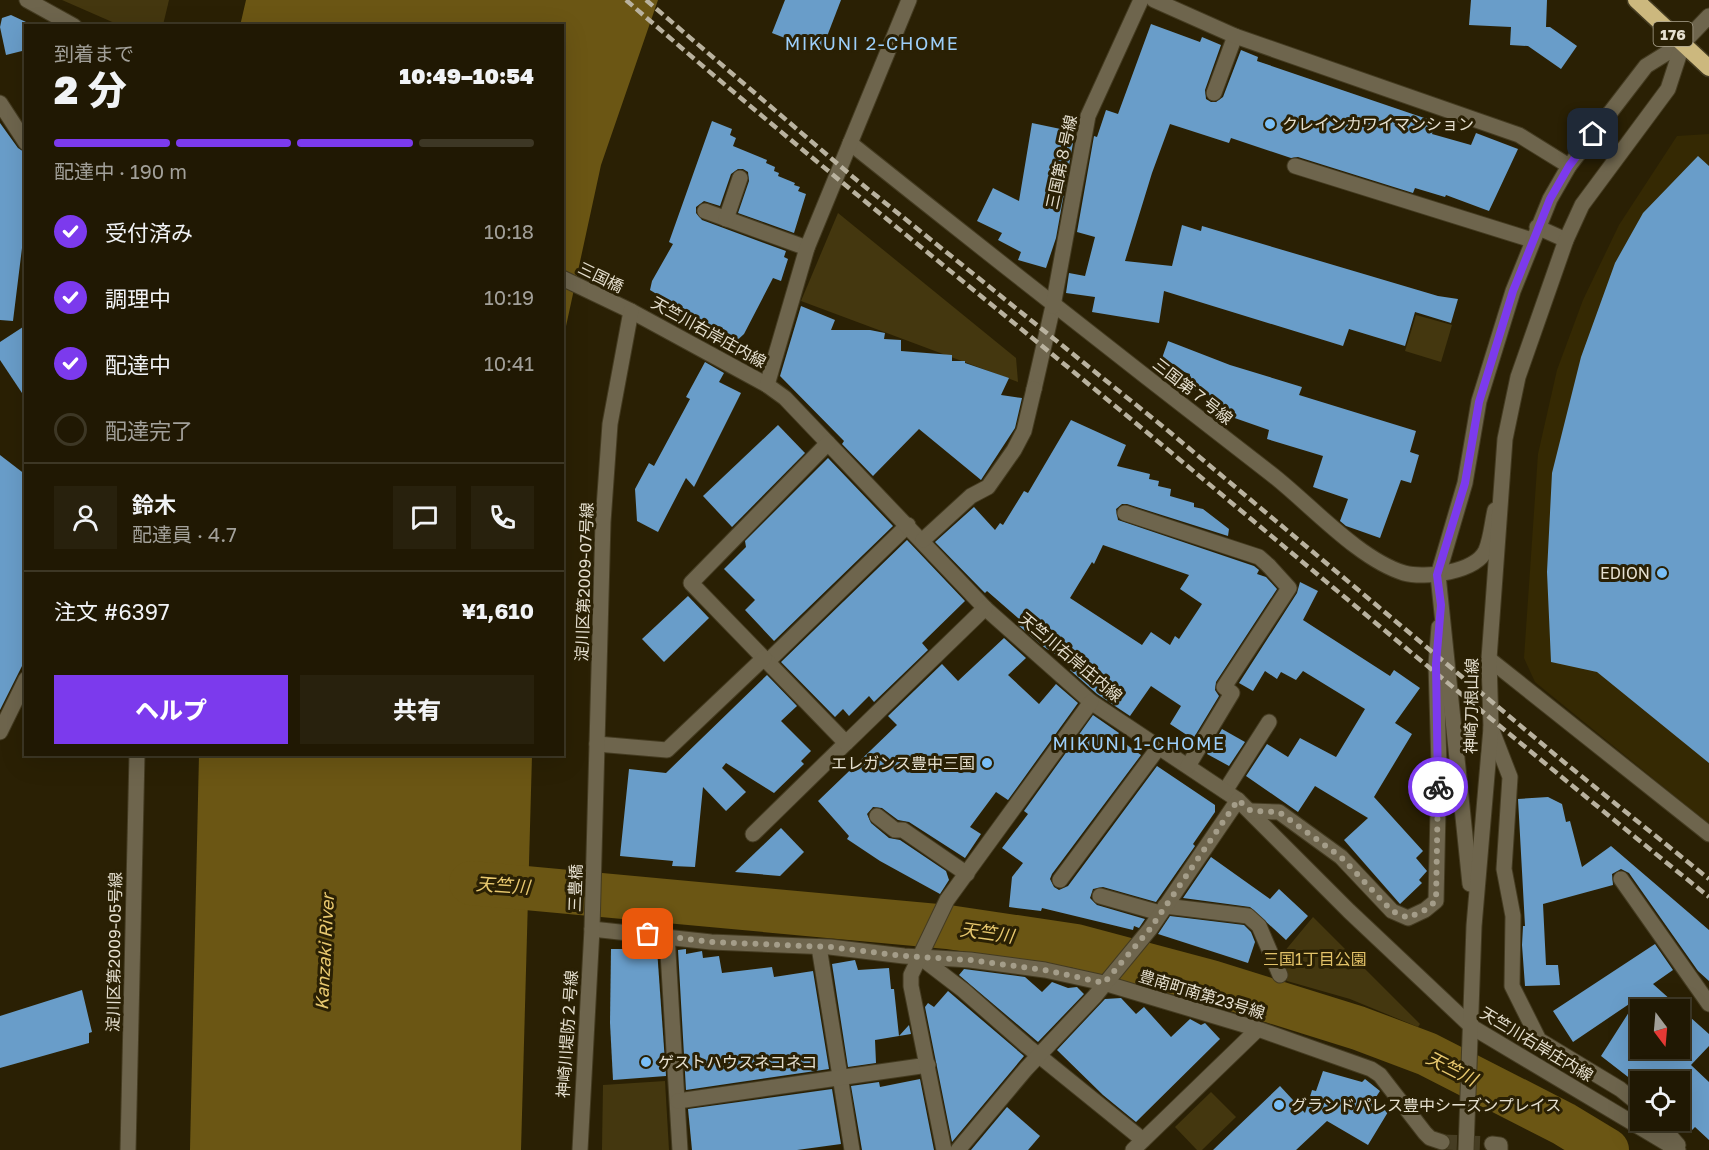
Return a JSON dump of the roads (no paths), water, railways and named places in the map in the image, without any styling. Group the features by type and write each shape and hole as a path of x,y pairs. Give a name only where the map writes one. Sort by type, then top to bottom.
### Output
{"highway":[{"name":"176","path":"1636,0 1709,68"}],"street":[{"path":"27,0 70,24"},
{"path":"767,385 807,248 909,0"},
{"name":"三国第８号線","path":"922,540 971,496 988,487 1024,431 1053,306 1088,116 1141,0"},
{"path":"1154,0 1235,36 1519,135 1569,166"},
{"name":"神崎刀根山線","path":"1474,926 1437,575 1465,483 1479,402 1513,291 1535,234 1569,166 1646,66 1683,43 1709,16"},
{"path":"1214,93 1235,36"},
{"name":"神崎刀根山線","path":"1474,926 1491,728 1489,658 1498,498 1505,439 1518,377 1566,240 1582,205 1668,89 1683,43"},
{"path":"0,103 24,140"},
{"name":"三国第７号線","path":"850,143 1053,306 1280,481 1373,559 1405,574 1437,575 1471,566 1485,551 1498,498"},
{"path":"1294,166 1535,234 1566,240"},
{"path":"726,219 740,178"},
{"path":"705,212 807,248"},
{"name":"三国橋","path":"564,279 628,309"},
{"name":"天竺川右岸庄内線","path":"628,309 767,385 785,398 986,608 1091,702 1225,791 1251,811 1348,911 1472,1027 1680,1150"},
{"name":"淀川区第2009-07号線","path":"595,857 603,522 609,435 628,309"},
{"path":"828,443 691,583 846,743"},
{"path":"1125,513 1231,544 1259,557 1289,588 1224,687 1232,693 1188,766"},
{"path":"597,744 667,750 908,525"},
{"path":"1251,811 1279,812 1341,857 1392,911 1408,918 1425,910 1436,901 1439,764 1436,664 1441,605"},
{"path":"753,834 986,608"},
{"path":"1489,658 1709,834"},
{"path":"0,732 24,683"},
{"path":"944,1150 911,986 911,975 947,900 1091,702"},
{"path":"1225,791 1269,722"},
{"path":"1491,728 1510,777 1504,869 1514,916 1512,986 1539,1040 1630,1097"},
{"path":"1060,880 1159,747"},
{"name":"淀川区第2009-05号線","path":"128,1150 137,756"},
{"path":"958,1150 1143,936 1238,800"},
{"path":"877,816 895,830 903,830 967,873"},
{"name":"三豊橋","path":"592,925 595,857"},
{"path":"1621,879 1709,1004"},
{"path":"1100,896 1163,910 1248,916 1259,926 1280,975"},
{"name":"豊南町南第23号線","path":"592,925 711,942 922,954 1107,980 1258,1029 1371,1069 1380,1075 1434,1143"},
{"name":"神崎川堤防２号線","path":"580,1150 592,925"},
{"path":"1466,1150 1474,926"},
{"path":"667,936 680,1150"},
{"path":"819,948 852,1150"},
{"path":"922,954 1138,1145 1258,1029"},
{"path":"678,1101 928,1065"},
{"path":"1665,1131 1680,1150"}],"water":[{"path":"246,0 658,0 601,165 564,335 564,24 240,24"},
{"name":"Kanzaki River","path":"199,756 532,756 521,1150 190,1150"}],"waterway":[{"name":"天竺川","path":"471,883 948,927 1076,946 1211,982 1358,1028 1427,1054 1564,1124 1607,1150"}],"tunnel":[{"path":"1442,1142 1492,1144"}],"railway":[{"path":"626,0 812,157 1709,897"},
{"path":"646,0 853,177 1166,429 1565,763 1709,879"}],"place":[{"name":"クレインカワイマンション","path":"1270,124"},
{"name":"EDION","path":"1662,573"},
{"name":"エレガンス豊中三国","path":"987,763"},
{"name":"ゲストハウスネコネコ","path":"646,1062"},
{"name":"グランドパレス豊中シーズンプレイス","path":"1279,1105"}],"district":[{"name":"MIKUNI 2-CHOME","path":"872,43"},
{"name":"MIKUNI 1-CHOME","path":"1139,743"}],"park label":[{"name":"三国1丁目公園","path":"1315,959"}]}
